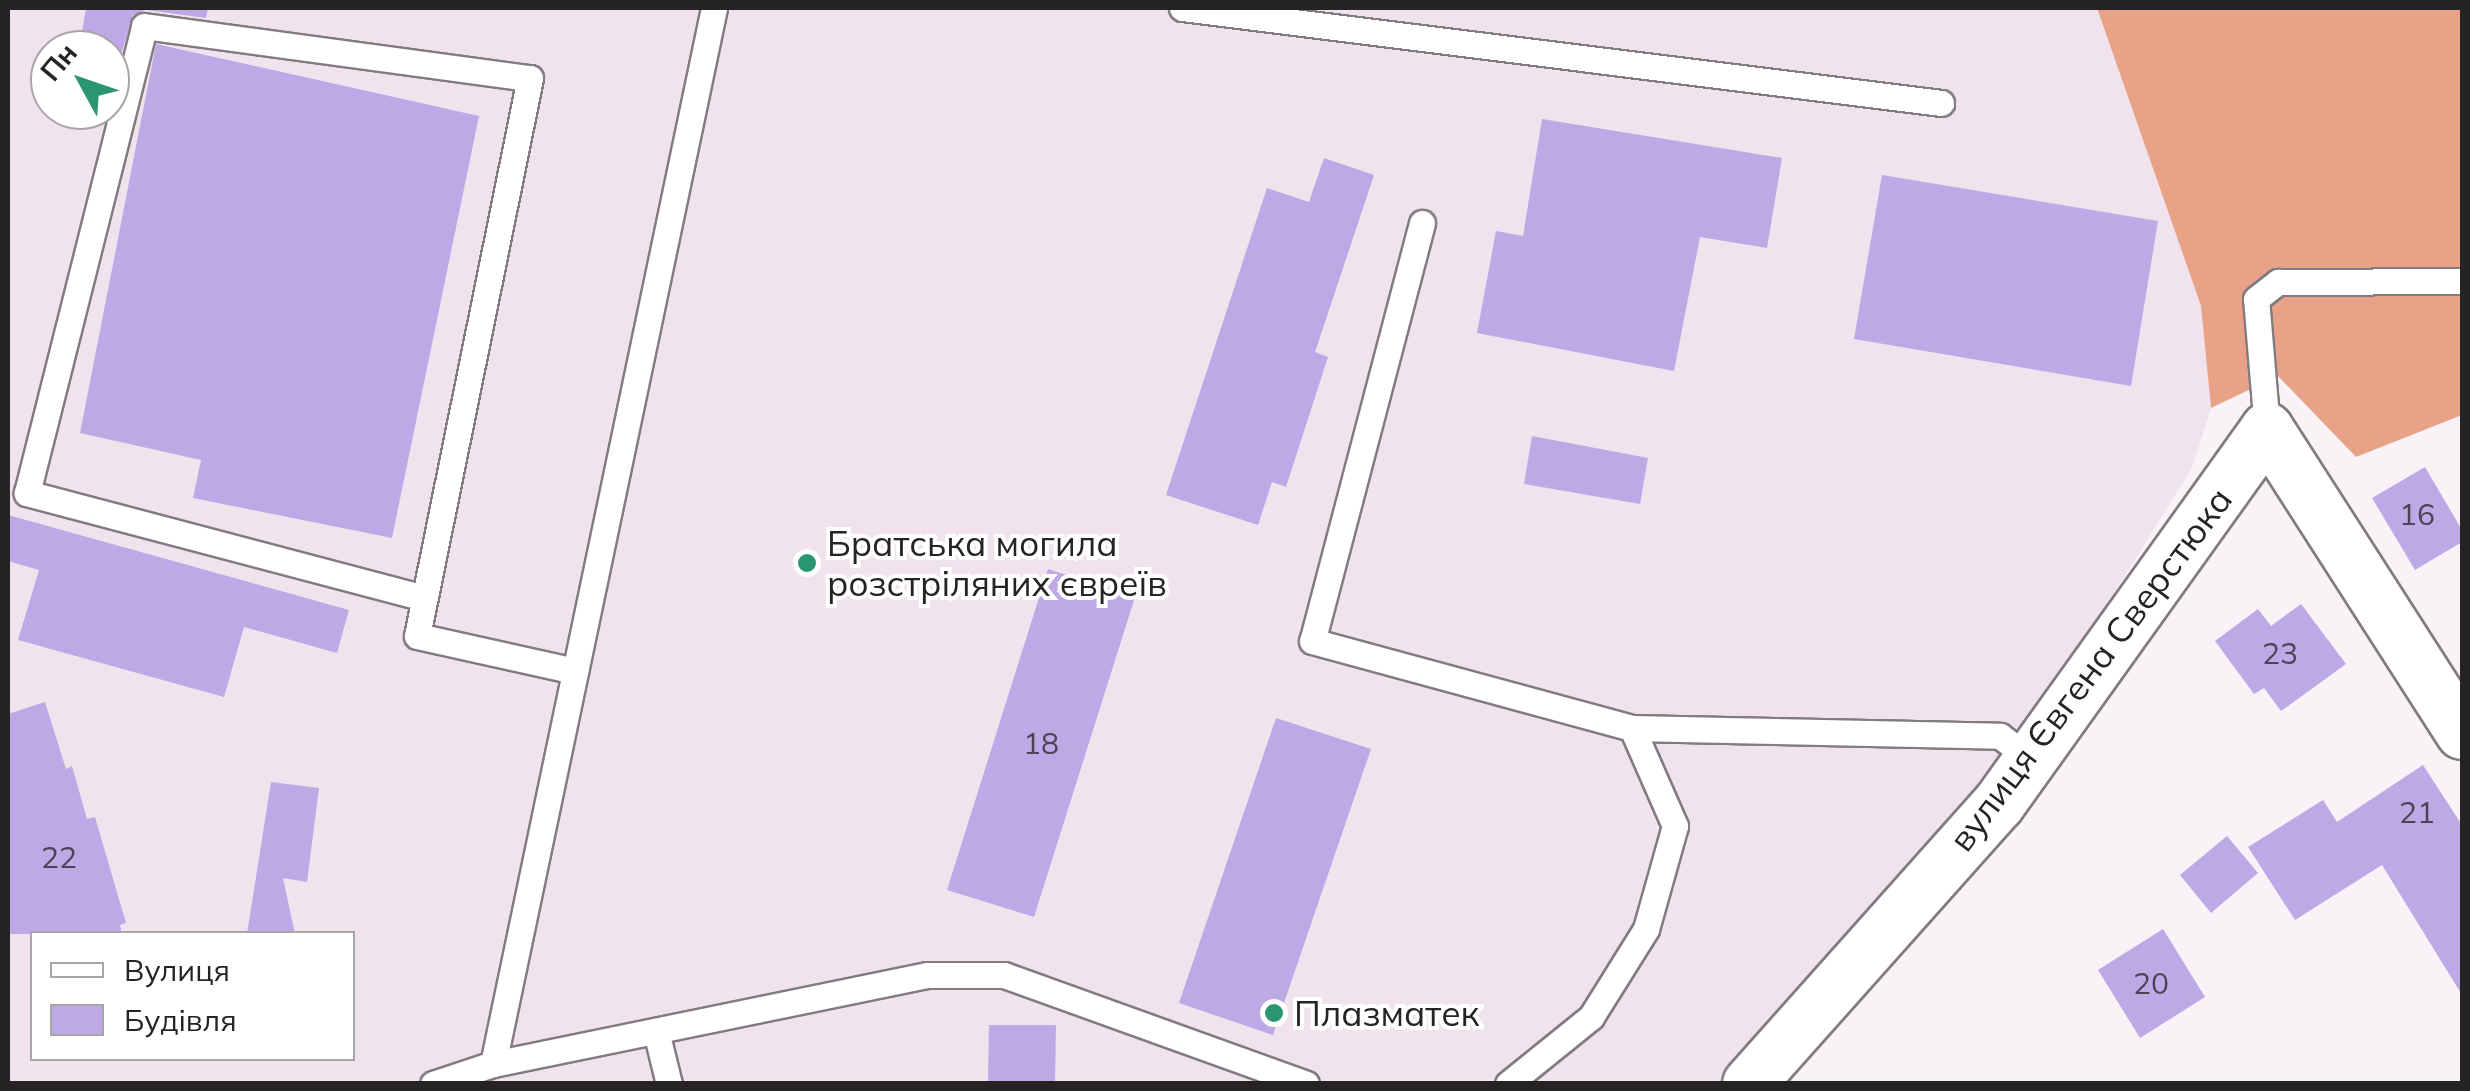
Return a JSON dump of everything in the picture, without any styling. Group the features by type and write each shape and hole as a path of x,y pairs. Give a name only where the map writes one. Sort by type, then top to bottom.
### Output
{"street":[{"path":"2266,429 2462,733"},
{"name":"вулиця Євгена Сверстюка","path":"1750,1084 1998,805 2266,429"}],"lane":[{"path":"493,1064 714,8"},
{"path":"1182,8 1941,103"},
{"path":"424,598 26,493 144,26 530,78 417,636 576,671"},
{"path":"1422,223 1312,642 1632,728 2000,736 2032,759"},
{"path":"2266,429 2256,299 2278,282 2462,280"},
{"path":"1508,1084 1590,1017 1646,929 1675,826 1632,728"},
{"path":"433,1084 493,1064 927,975 1004,975 1306,1084"},
{"path":"656,1031 669,1084"}],"shaded area":[{"path":"8,8 2097,8 2201,306 2211,408 2192,468 2035,719 1738,1083 8,1083"},
{"path":"2097,8 2462,8 2462,415 2356,457 2278,376 2211,408 2201,306"}],"building":[{"path":"86,8 208,8 206,18 146,10 133,15 128,30 82,30"},
{"path":"156,44 479,116 392,538 193,498 201,460 80,433"},
{"path":"1542,119 1782,158 1767,248 1700,237 1674,371 1477,333 1496,231 1523,236"},
{"path":"1324,158 1374,175 1315,352 1328,357 1286,487 1272,482 1258,525 1166,495 1267,188 1309,202"},
{"path":"1882,175 2158,221 2131,386 1854,339"},
{"path":"1532,436 1648,458 1640,504 1524,484"},
{"path":"2425,467 2462,530 2462,542 2415,570 2372,498"},
{"path":"8,515 349,610 337,653 244,627 224,697 18,640 39,570 8,561"},
{"path":"1048,569 1135,597 1034,917 947,890"},
{"path":"2301,604 2346,664 2281,711 2264,688 2254,694 2215,641 2258,609 2271,626"},
{"path":"45,702 66,769 72,766 87,819 95,817 126,923 120,925 121,931 8,934 8,714"},
{"path":"1276,718 1371,749 1273,1035 1179,1003"},
{"path":"2423,765 2462,825 2462,995 2382,865 2295,920 2248,847 2323,800 2337,822"},
{"path":"271,782 319,788 307,882 283,878 294,931 247,931"},
{"path":"2227,836 2258,873 2211,913 2180,875"},
{"path":"2163,929 2205,997 2140,1038 2098,970"},
{"path":"989,1025 1056,1025 1055,1084 988,1084"}],"place":[{"name":"Братська могила розстріляних євреїв","path":"807,563"},
{"name":"Плазматек","path":"1274,1013"}]}
